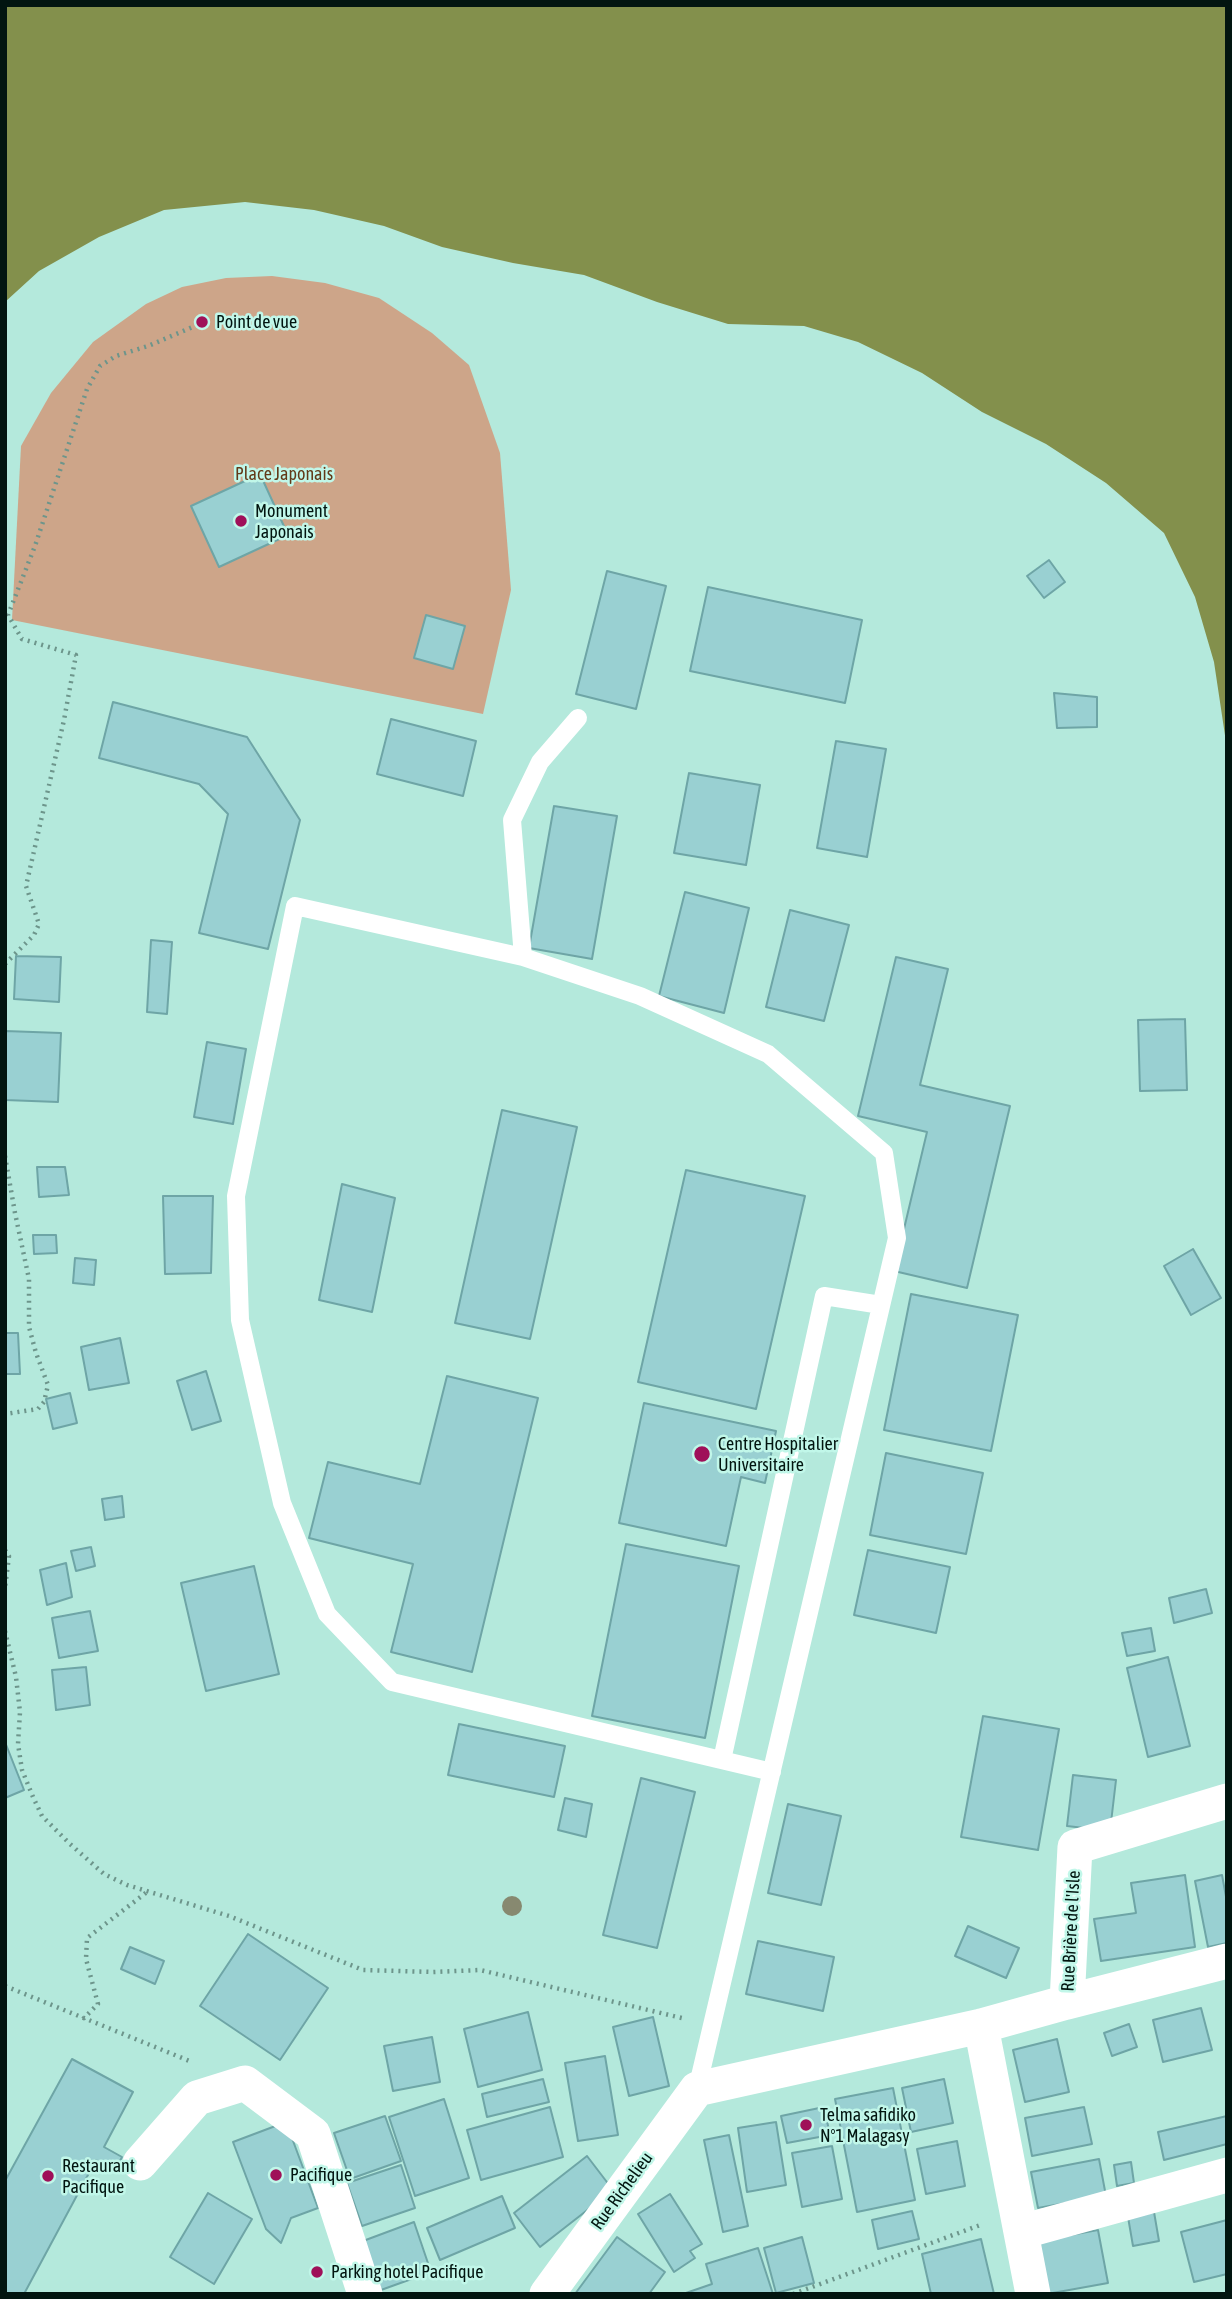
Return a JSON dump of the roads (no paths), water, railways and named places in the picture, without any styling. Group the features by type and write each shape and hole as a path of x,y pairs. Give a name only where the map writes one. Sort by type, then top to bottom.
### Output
{"street":[{"name":"Rue Brière de l'Isle","path":"698,2089 981,2026 1067,2002 1075,1847 1227,1801"},
{"path":"1067,2002 1227,1961"},
{"path":"981,2026 1033,2294"},
{"path":"141,2163 197,2098 245,2083 313,2134 365,2294"},
{"name":"Rue Richelieu","path":"547,2294 698,2089"},
{"path":"1019,2222 1227,2175"}],"lane":[{"path":"523,957 512,820 540,762 579,718"},
{"path":"698,2089 897,1238 884,1153 768,1054 640,996 523,957 295,906 236,1196 240,1320 282,1503 327,1614 392,1682 772,1772"},
{"path":"722,1760 824,1296 881,1306"}],"place":[{"name":"Point de vue","path":"202,322"},
{"name":"Monument Japonais","path":"241,521"},
{"name":"Centre Hospitalier Universitaire","path":"702,1454"},
{"name":"Telma safidiko N°1 Malagasy","path":"806,2125"},
{"name":"Pacifique","path":"276,2175"},
{"name":"Restaurant Pacifique","path":"48,2176"},
{"name":"Parking hotel Pacifique","path":"317,2272"}],"park label":[{"name":"Place Japonais","path":"284,474"}]}
